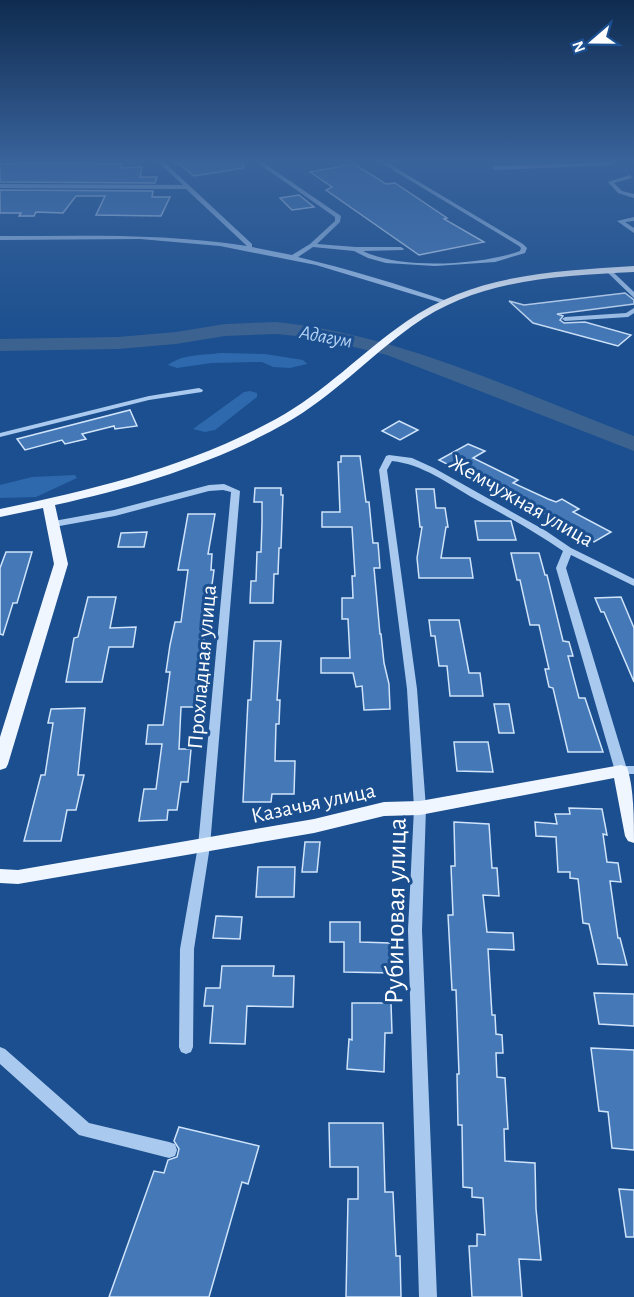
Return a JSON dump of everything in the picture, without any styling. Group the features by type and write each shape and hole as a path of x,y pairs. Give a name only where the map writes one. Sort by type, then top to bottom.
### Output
{"main road":[{"path":"0,513 121,486 216,453 284,420 425,313 478,289 525,278 634,269"},
{"path":"0,764 61,564 48,504"},
{"path":"627,770 634,836"},
{"name":"Казачья улица","path":"0,876 18,877 204,846 314,826 384,809 420,808 627,770"}],"street":[{"path":"225,222 250,245 249,249"},
{"path":"292,258 312,245 338,222"},
{"path":"356,249 384,261 408,265 502,259 523,252 524,248 521,245 482,222"},
{"path":"621,222 634,231"},
{"path":"0,238 162,238 249,249 372,278 445,302"},
{"path":"312,245 356,249 401,249"},
{"path":"609,271 634,296"},
{"path":"565,319 628,315 634,310"},
{"path":"0,435 149,398 200,390"},
{"name":"Жемчужная улица","path":"389,458 409,460 431,470 543,533 568,550 634,583"},
{"name":"Рубиновая улица","path":"389,458 383,470 412,689 420,808 415,930 428,1297"},
{"name":"Прохладная улица","path":"54,524 114,513 209,488 224,487 236,491 204,846 187,949 186,1047"},
{"path":"568,550 561,568 627,770"},
{"path":"0,1054 85,1130 170,1150"}],"shaded area":[{"path":"221,353 265,354 303,360 307,364 290,368 273,367 262,362 212,363 177,368 168,365 186,357"},
{"path":"244,392 257,393 257,397 215,430 205,432 193,429"},
{"path":"75,475 77,478 36,497 0,498 0,485 32,477"}],"building":[{"path":"371,222 448,222 484,242 419,255"},
{"path":"625,293 634,300 634,304 557,314 563,316 560,320 564,323 585,322 631,335 618,346 533,323 509,301 524,305"},
{"path":"130,410 137,426 115,429 114,426 82,434 86,439 65,444 62,440 25,450 17,439"},
{"path":"399,421 418,430 400,440 382,431"},
{"path":"468,444 485,451 473,458 518,480 513,483 556,502 562,499 579,509 573,512 611,532 594,542 558,522 562,522 439,460"},
{"path":"341,456 360,456 366,502 369,502 373,543 378,543 380,568 374,568 380,634 389,684 390,709 364,710 362,686 356,687 353,673 321,673 321,658 350,658 348,619 342,619 342,598 353,598 352,576 355,576 352,527 322,527 322,512 340,512 338,462 341,462"},
{"path":"255,488 281,488 281,495 283,495 281,548 279,548 278,574 274,574 273,603 250,603 251,581 256,581 257,552 261,552 262,502 254,502"},
{"path":"416,489 434,489 436,508 445,508 448,527 446,527 441,558 470,558 473,578 419,578 417,558 422,527 420,527"},
{"path":"188,514 215,514 208,554 212,554 211,570 214,570 209,607 207,607 197,707 181,707 179,749 191,749 188,782 181,782 177,810 168,810 167,820 139,821 144,789 156,789 162,744 146,744 148,725 163,725 170,672 166,672 170,645 175,622 181,622 188,570 178,570"},
{"path":"475,521 511,521 516,540 478,540"},
{"path":"147,532 144,547 118,547 121,533"},
{"path":"6,552 32,552 17,603 13,603 3,635 0,634 0,568"},
{"path":"511,553 539,553 545,575 547,575 563,641 569,642 573,656 568,656 579,698 585,698 603,752 568,752 553,688 549,687 545,669 549,669 539,625 530,625 520,580 517,580"},
{"path":"88,597 116,597 110,628 136,627 133,647 109,647 102,682 66,682 74,638 78,637"},
{"path":"621,597 634,628 634,682 604,612 601,612 595,598"},
{"path":"429,620 459,620 469,673 480,673 483,696 450,696 447,666 439,666 435,636 431,636"},
{"path":"254,641 281,641 277,700 280,700 279,724 276,724 275,761 295,761 294,794 272,794 271,802 243,802 248,700 251,700"},
{"path":"494,704 509,704 514,733 499,733"},
{"path":"85,708 78,775 84,775 76,810 67,810 61,841 24,841 41,775 45,775 53,723 48,723 51,709"},
{"path":"454,742 488,742 493,772 457,771"},
{"path":"569,808 602,809 607,835 603,834 607,862 618,863 621,882 610,881 618,938 620,938 627,965 598,964 589,924 583,923 578,879 570,878 570,872 558,872 556,837 536,836 535,822 557,824 555,814 570,814"},
{"path":"454,822 489,824 492,868 497,868 499,896 483,895 487,932 513,933 514,950 488,949 492,1015 495,1015 496,1034 502,1035 503,1053 496,1053 497,1077 505,1078 508,1129 504,1129 505,1161 535,1163 536,1209 541,1260 519,1259 522,1297 472,1297 469,1246 477,1246 477,1234 485,1235 483,1198 472,1197 472,1188 463,1187 462,1125 458,1125 456,990 452,990 448,915 453,915 451,866 455,866"},
{"path":"305,842 320,842 317,872 302,872"},
{"path":"258,867 295,867 294,897 256,897"},
{"path":"216,916 242,917 240,939 213,938"},
{"path":"330,922 360,922 360,942 390,943 392,973 344,972 344,942 330,942"},
{"path":"222,966 274,966 273,976 294,976 293,1007 247,1006 245,1044 210,1043 213,1006 204,1006 206,988 220,988"},
{"path":"594,993 634,994 634,1026 599,1024"},
{"path":"352,1003 391,1003 392,1033 385,1033 384,1072 347,1069 349,1039 352,1040"},
{"path":"591,1048 634,1050 634,1150 612,1148 608,1112 599,1111"},
{"path":"329,1123 383,1123 385,1192 393,1192 396,1256 400,1256 401,1297 346,1297 348,1199 358,1199 358,1167 330,1167"},
{"path":"179,1127 259,1146 248,1184 242,1182 209,1297 109,1297 154,1171 164,1173 168,1160 177,1157 179,1149 174,1141"},
{"path":"619,1189 634,1190 634,1237 626,1237"}],"waterway":[{"name":"Адагум","path":"0,345 118,343 176,338 225,330 276,328 317,332 394,351 634,444"}]}
